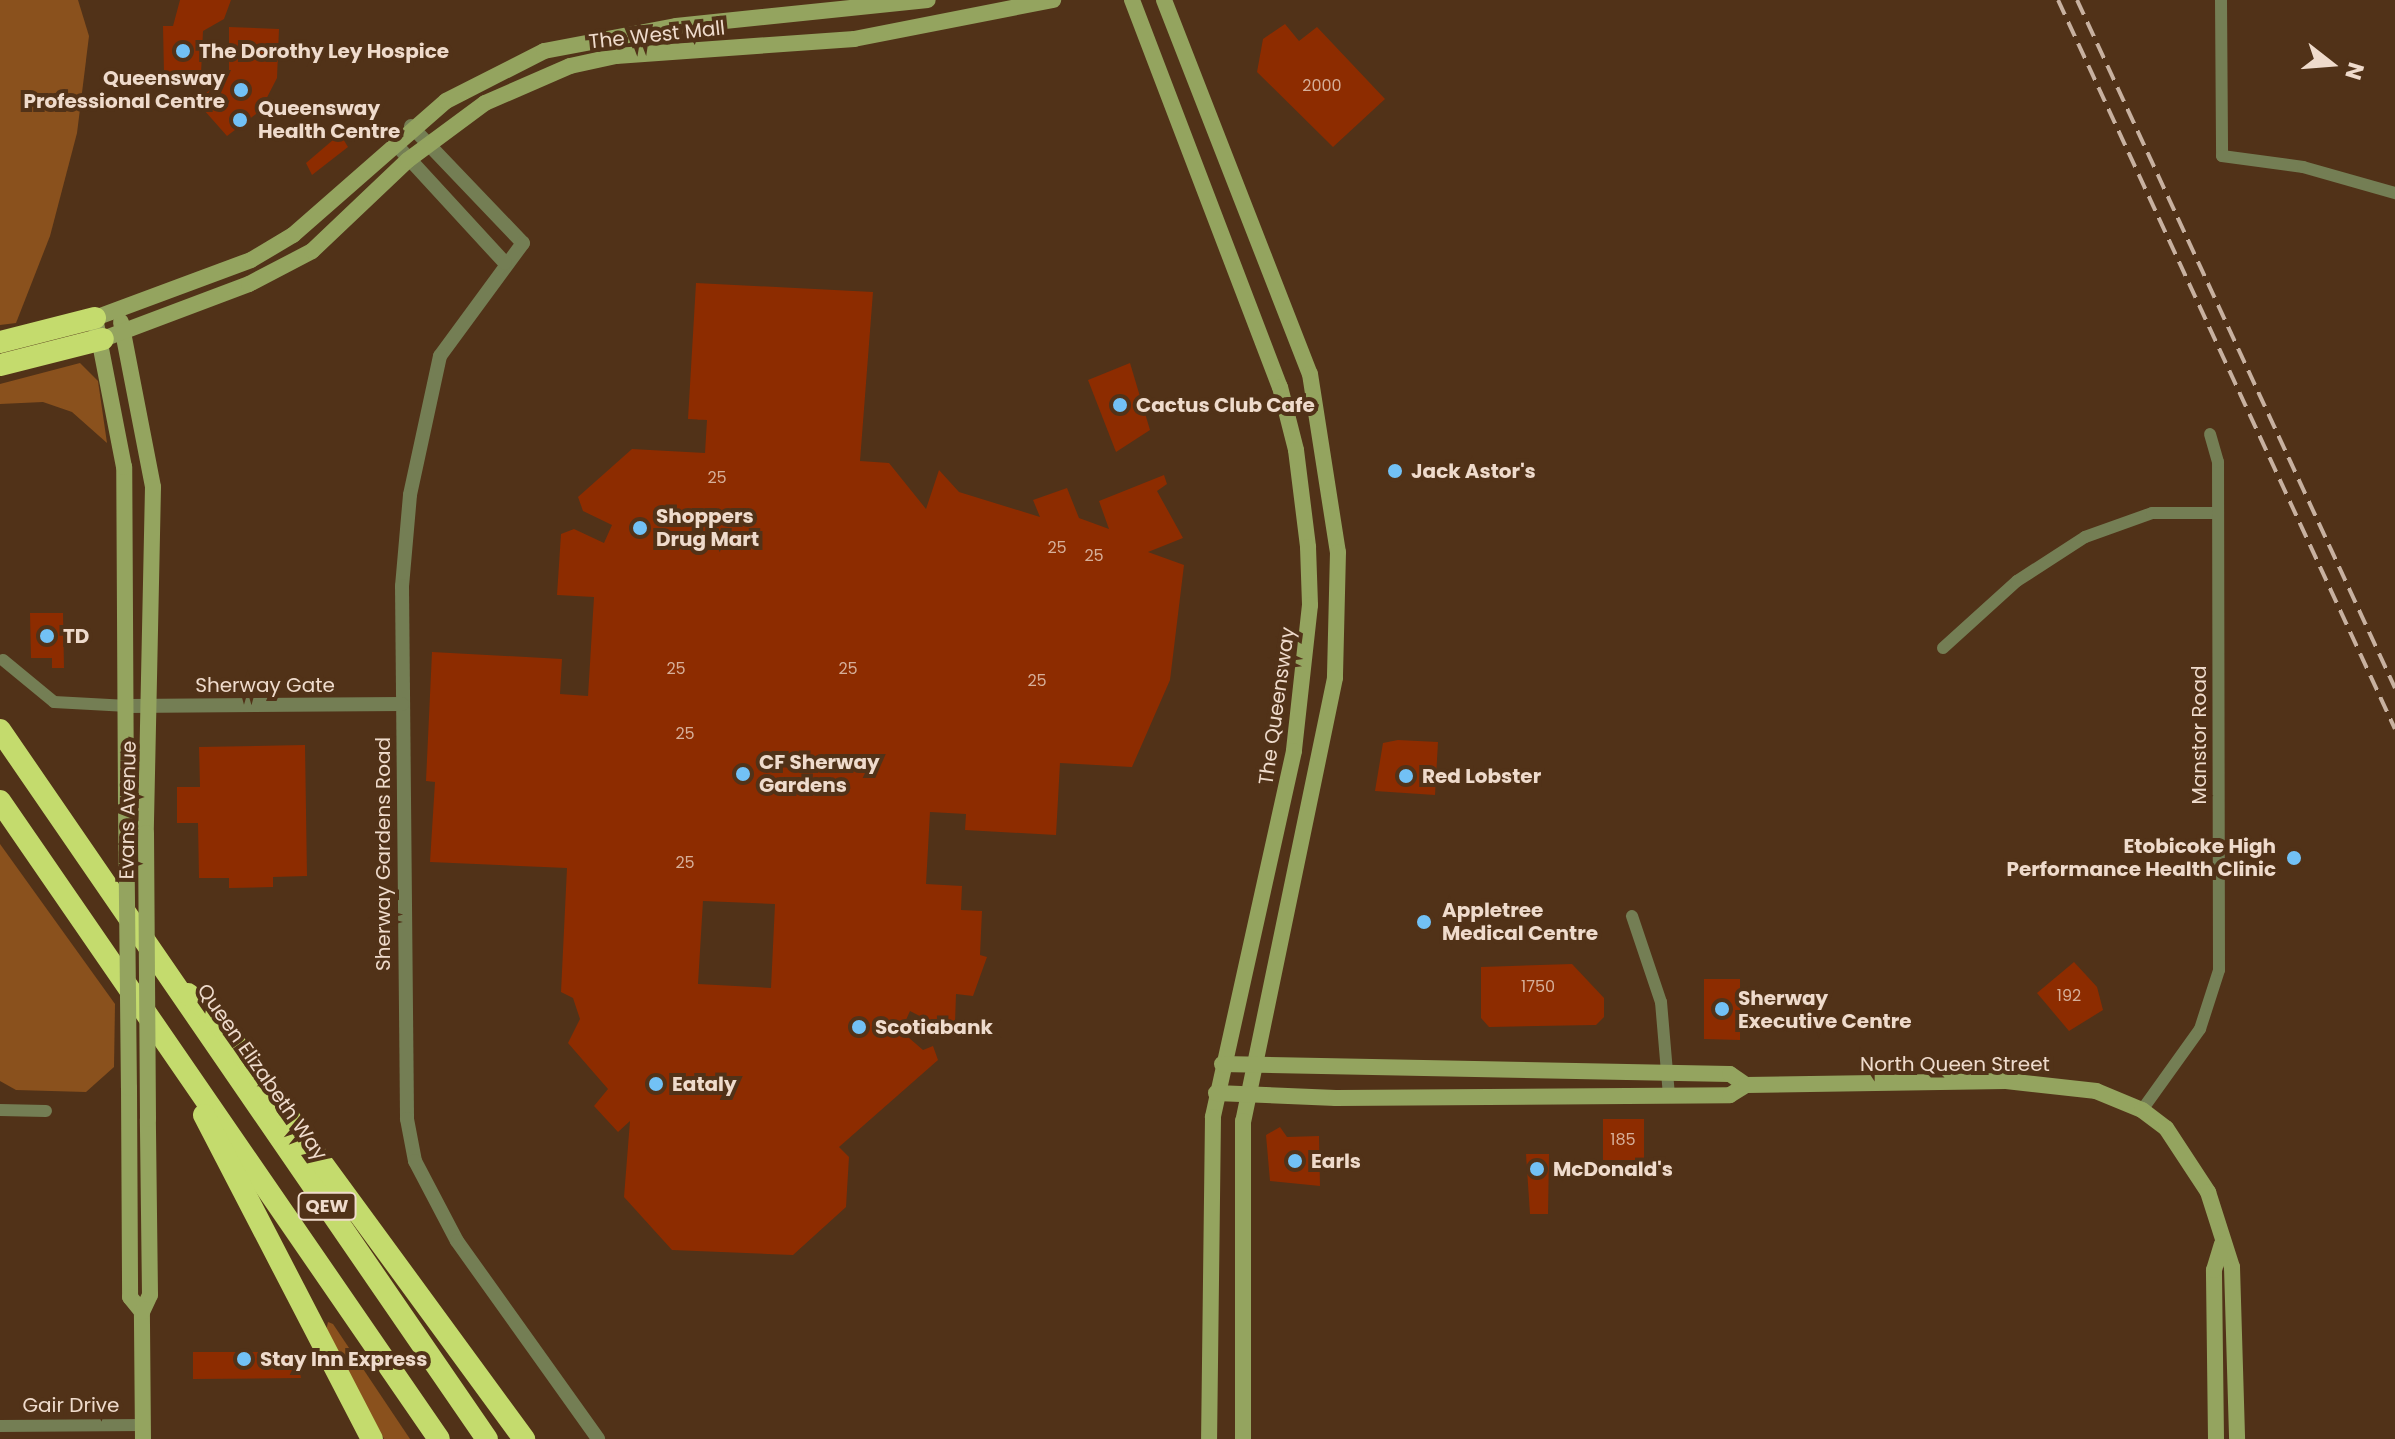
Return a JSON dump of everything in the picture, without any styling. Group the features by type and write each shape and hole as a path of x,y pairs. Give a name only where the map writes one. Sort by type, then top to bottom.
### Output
{"highway":[{"path":"0,342 107,330"},
{"path":"0,365 107,330"},
{"name":"Queen Elizabeth Way","path":"0,730 487,1439"},
{"path":"0,801 439,1439"},
{"path":"165,974 213,1014 524,1439"},
{"path":"171,1050 372,1439"}],"main road":[{"name":"The West Mall","path":"107,330 118,310 251,260 293,235 411,126 500,70 595,37 928,0"},
{"name":"The West Mall","path":"107,330 249,284 312,251 408,160 485,103 570,66 616,56 854,39 1053,0"},
{"name":"The Queensway","path":"1132,0 1247,296 1296,450 1310,605 1288,787 1216,1093 1209,1439"},
{"path":"1164,0 1310,374 1327,460 1339,624 1335,678 1307,831 1252,1065 1248,1096 1238,1204 1243,1439"},
{"name":"Evans Avenue","path":"118,310 107,330 124,467 130,1297 142,1312"},
{"name":"Evans Avenue","path":"107,330 153,487 152,705 146,833 150,1295 142,1312 143,1432"},
{"path":"1288,787 1295,821 1307,831"},
{"name":"North Queen Street","path":"1222,1064 1730,1074 1746,1085"},
{"name":"North Queen Street","path":"1216,1093 1248,1096 1730,1095 1746,1085 2037,1082 2096,1091 2142,1110 2192,1162 2222,1244 2235,1300 2237,1439"},
{"path":"2216,1439 2214,1270 2222,1244"}],"street":[{"path":"2221,0 2222,156 2303,167 2395,193"},
{"path":"411,126 428,145"},
{"path":"394,141 408,160 505,263"},
{"name":"Sherway Gardens Road","path":"428,145 523,243 458,327 431,384 406,536 402,704 404,1078 415,1161 457,1241 598,1439"},
{"name":"Manstor Road","path":"2142,1110 2200,1029 2219,970 2218,462 2210,434"},
{"path":"1943,648 2017,581 2085,537 2152,513 2217,513"},
{"path":"3,660 54,702 128,706"},
{"name":"Sherway Gate","path":"128,706 402,704"},
{"path":"1632,916 1661,1002 1670,1073 1669,1095"},
{"path":"0,1110 46,1111"},
{"name":"Gair Drive","path":"0,1426 143,1432"}],"shaded area":[{"path":"0,0 78,0 89,36 77,133 50,236 16,323 0,325"},
{"path":"80,363 98,381 107,443 72,412 43,402 0,404 0,384"},
{"path":"0,844 115,1004 114,1067 86,1092 16,1090 0,1081"},
{"path":"328,1322 333,1324 410,1439 384,1439 326,1331"}],"building":[{"name":"The Dorothy Ley Hospice","path":"180,0 231,0 224,19 203,31 201,74 164,73 163,26 173,26"},
{"path":"1285,24 1299,41 1317,27 1385,99 1333,147 1257,72 1263,39"},
{"name":"Queensway Professional Centre","path":"229,27 279,29 277,78 260,111 227,136 196,101 229,75"},
{"path":"340,134 348,147 312,175 306,163"},
{"name":"CF Sherway Gardens","path":"696,283 873,292 860,461 889,463 926,509 939,470 959,492 1040,517 1033,500 1067,488 1079,518 1109,529 1099,501 1164,475 1167,484 1157,491 1183,538 1148,552 1184,565 1170,680 1132,767 1060,763 1056,835 965,830 966,814 930,812 926,884 962,886 961,910 982,911 980,955 987,957 973,996 956,994 955,1023 943,1028 910,1011 901,1031 923,1050 933,1046 938,1060 839,1147 849,1157 846,1207 793,1255 672,1250 624,1197 630,1121 618,1132 594,1106 608,1089 568,1043 580,1019 573,998 561,992 567,868 430,862 435,782 426,781 432,652 562,659 560,694 588,696 594,597 557,595 561,534 574,529 604,543 612,525 583,511 578,497 632,449 705,453 707,420 688,419","holes":["703,901 775,904 771,988 698,984"]},
{"name":"Cactus Club Cafe","path":"1130,363 1150,430 1116,452 1088,380"},
{"name":"TD","path":"30,613 63,613 64,668 52,668 52,658 31,658"},
{"name":"Red Lobster","path":"1398,740 1438,742 1435,795 1375,791 1383,743"},
{"path":"305,745 307,876 273,877 273,887 229,888 229,878 199,878 198,823 177,823 177,787 200,787 199,747"},
{"path":"2074,962 2097,987 2103,1010 2069,1031 2037,993"},
{"path":"1572,964 1604,998 1604,1017 1596,1025 1489,1027 1481,1018 1481,967"},
{"name":"Sherway Executive Centre","path":"1704,979 1740,979 1740,1040 1704,1039"},
{"path":"1603,1119 1644,1119 1644,1160 1603,1160"},
{"name":"Earls","path":"1280,1127 1287,1137 1319,1136 1320,1186 1270,1181 1266,1135"},
{"name":"McDonald's","path":"1526,1154 1549,1154 1548,1214 1530,1214"},
{"name":"Stay Inn Express","path":"193,1352 296,1352 301,1378 193,1379"}],"railway":[{"path":"2058,0 2395,729"},
{"path":"2077,0 2395,688"}],"place":[{"name":"The Dorothy Ley Hospice","path":"183,51"},
{"name":"Queensway Professional Centre","path":"241,90"},
{"name":"Queensway Health Centre","path":"240,120"},
{"name":"Cactus Club Cafe","path":"1120,405"},
{"name":"Jack Astor's","path":"1395,471"},
{"name":"Shoppers Drug Mart","path":"640,528"},
{"name":"TD","path":"47,636"},
{"name":"CF Sherway Gardens","path":"743,774"},
{"name":"Red Lobster","path":"1406,776"},
{"name":"Etobicoke High Performance Health Clinic","path":"2294,858"},
{"name":"Appletree Medical Centre","path":"1424,922"},
{"name":"Sherway Executive Centre","path":"1722,1009"},
{"name":"Scotiabank","path":"859,1027"},
{"name":"Eataly","path":"656,1084"},
{"name":"Earls","path":"1295,1161"},
{"name":"McDonald's","path":"1537,1169"},
{"name":"Stay Inn Express","path":"244,1359"}]}
